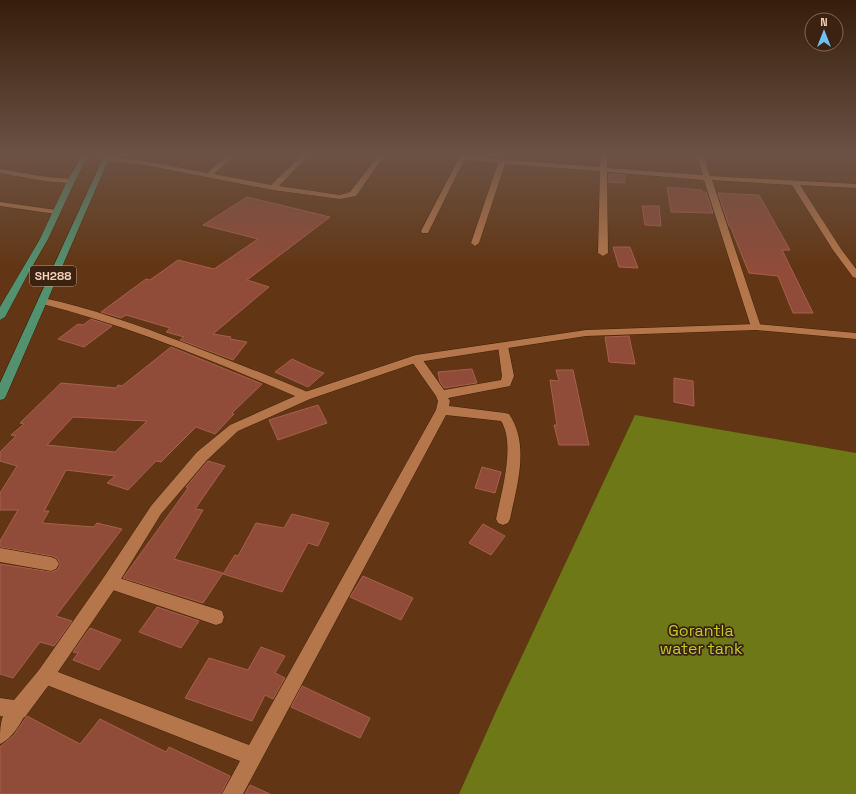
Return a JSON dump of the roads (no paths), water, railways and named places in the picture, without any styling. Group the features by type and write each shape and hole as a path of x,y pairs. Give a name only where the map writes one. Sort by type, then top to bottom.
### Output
{"main road":[{"name":"SH288","path":"0,317 24,272 44,239 65,193"},
{"name":"SH288","path":"0,396 90,193"}],"street":[{"path":"311,193 340,197 354,193"},
{"path":"425,231 444,193"},
{"path":"475,243 491,193"},
{"path":"603,193 603,253"},
{"path":"714,193 756,327"},
{"path":"801,193 837,250 856,275"},
{"path":"0,204 56,212"},
{"path":"43,301 89,311 130,325 306,396"},
{"path":"0,734 9,709 45,676 110,582 156,510 202,456 234,428 306,396 416,359 586,333 756,327 856,336"},
{"path":"232,794 442,402 506,383 508,376 503,346"},
{"path":"416,359 442,402 505,418 510,422 512,428 514,460 503,520"},
{"path":"0,555 51,564"},
{"path":"110,582 216,617"},
{"path":"45,676 253,756"}],"park label":[{"name":"Gorantla water tank","path":"701,639"}]}
